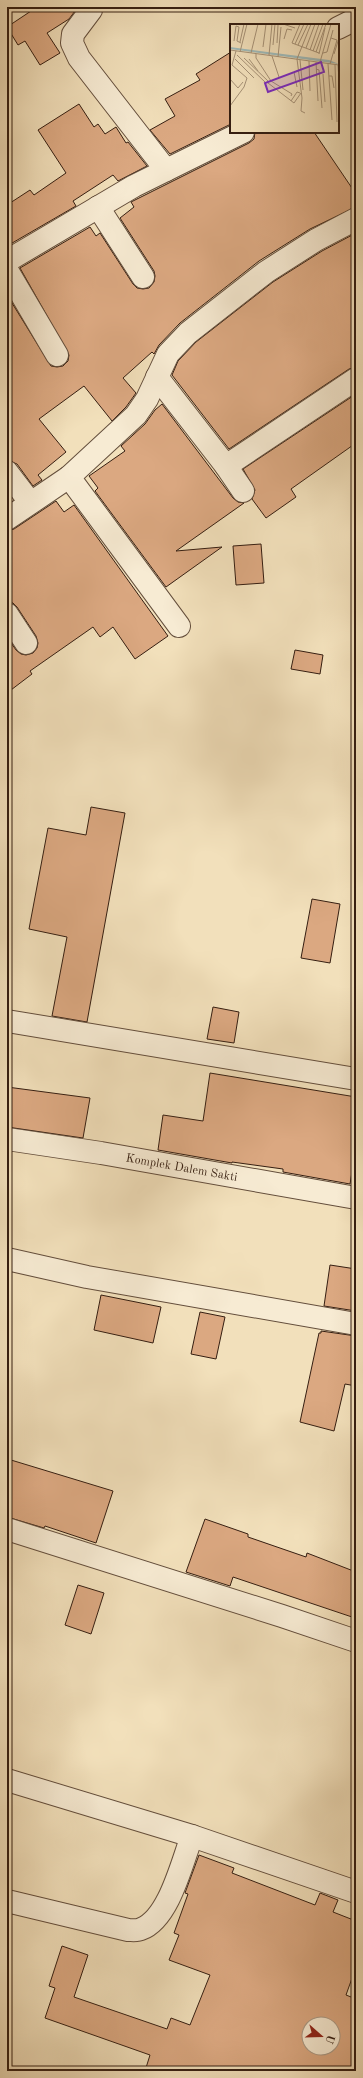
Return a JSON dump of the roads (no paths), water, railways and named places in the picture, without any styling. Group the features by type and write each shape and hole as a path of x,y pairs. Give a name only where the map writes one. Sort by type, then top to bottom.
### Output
{"street":[{"path":"91,10 73,34 72,43 77,53 166,170"},
{"path":"339,28 356,19"},
{"path":"7,261 98,207 166,170 241,133"},
{"path":"98,207 143,277"},
{"path":"7,519 69,477 136,415 147,399 168,354 194,328 266,272 316,240 356,219"},
{"path":"7,270 57,355"},
{"path":"157,377 226,466 243,492"},
{"path":"226,466 356,379"},
{"path":"7,472 30,502"},
{"path":"69,477 179,626"},
{"path":"7,614 26,643"},
{"path":"7,1021 356,1079"},
{"name":"Komplek Dalem Sakti","path":"7,1139 101,1153 356,1198"},
{"path":"7,1259 87,1277 356,1324"},
{"path":"7,1530 282,1616 356,1641"},
{"path":"7,1780 192,1836 356,1892"},
{"path":"7,1901 128,1930 140,1930 151,1923 166,1905 192,1836"}]}
